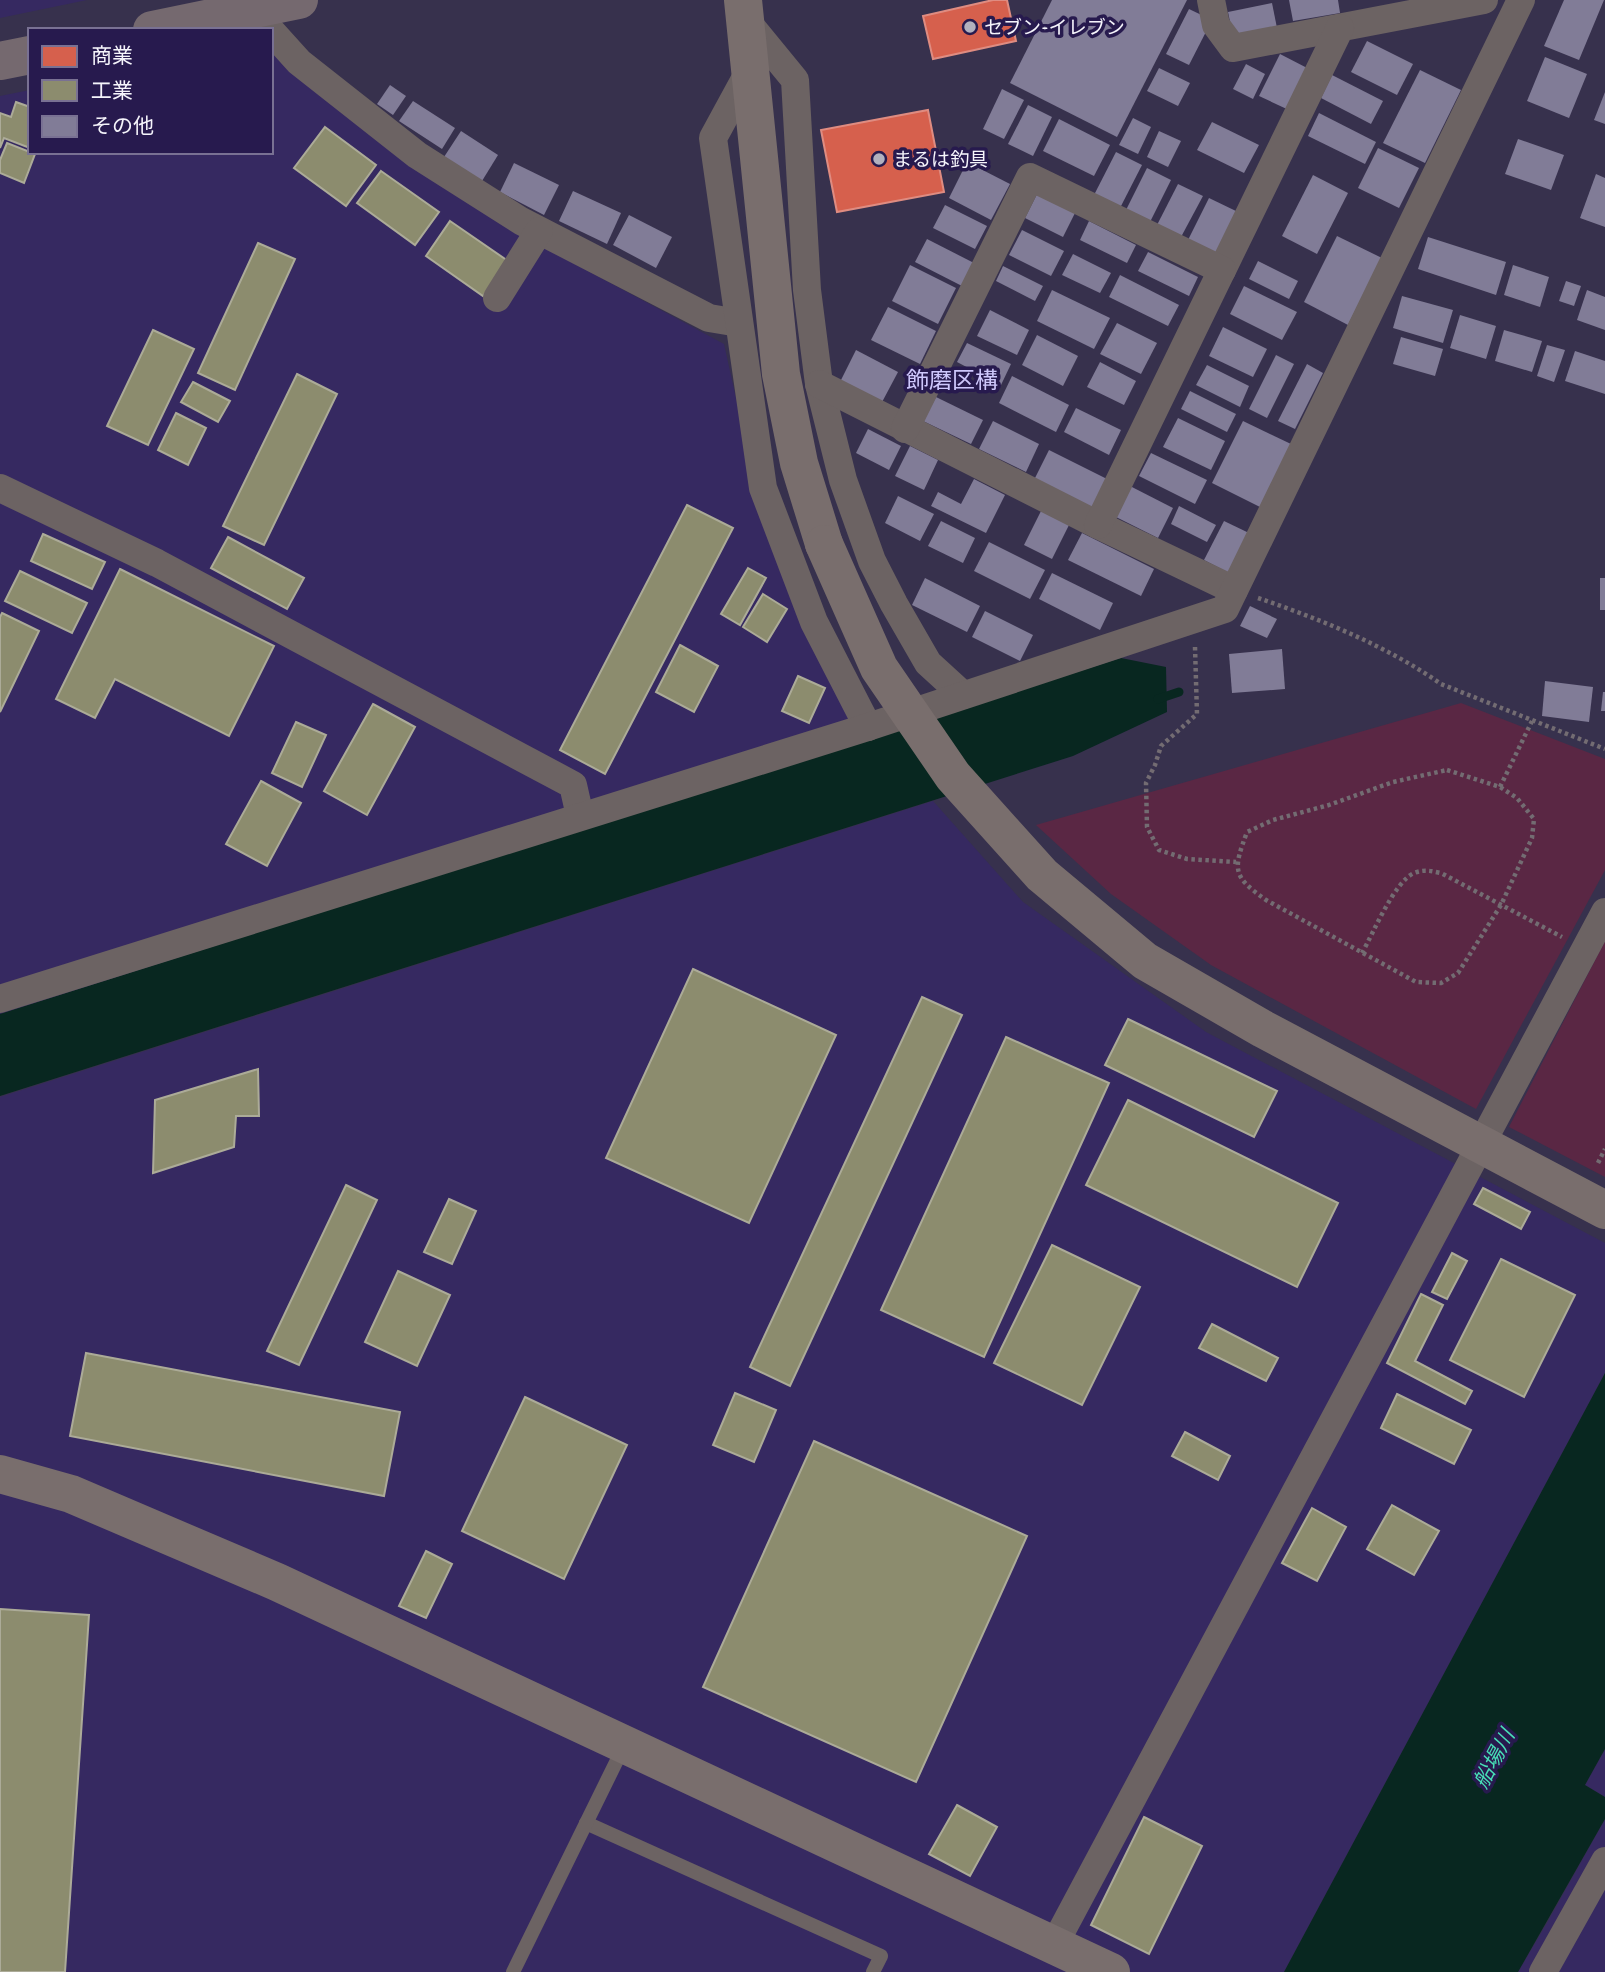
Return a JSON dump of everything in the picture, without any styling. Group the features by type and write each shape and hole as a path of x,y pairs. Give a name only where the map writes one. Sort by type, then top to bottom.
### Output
{"highway":[{"path":"170,28 259,18 299,0"},
{"path":"0,61 28,55"}],"street":[{"path":"1210,0 1216,25 1233,48 1484,0"},
{"path":"0,999 868,727 1225,608 1521,0"},
{"path":"744,9 781,374 799,463 824,544 879,668 953,776 1042,875 1145,961 1263,1029 1605,1210"},
{"path":"744,9 795,80 807,290 818,384 843,480 872,561 928,663 963,695"},
{"path":"1098,525 1340,28"},
{"path":"273,33 299,62 417,155 539,230 709,318 739,323"},
{"path":"750,70 713,138 763,488 814,622 868,727"},
{"path":"905,429 1030,177 1222,270"},
{"path":"497,298 539,230"},
{"path":"818,384 1098,525 1234,590"},
{"path":"0,488 157,563 573,785 580,816"},
{"path":"1054,1945 1605,912"},
{"path":"0,1475 71,1494 277,1582 1111,1972"},
{"path":"1543,1972 1605,1861"}],"lane":[{"path":"513,1972 625,1745"},
{"path":"586,1823 881,1956 873,1972"}],"path":[{"path":"1234,590 1319,619 1423,671 1441,684 1605,749"},
{"path":"1189,621 1195,650 1197,714 1161,746 1146,783 1147,827 1159,850 1187,859 1236,862"},
{"path":"1500,788 1532,721"},
{"path":"1447,770 1500,788 1517,797 1534,819 1532,838 1501,905 1458,973 1441,983 1416,982 1266,900 1244,884 1236,862 1247,832 1273,820 1329,805 1393,782 1447,770"},
{"path":"1362,953 1399,886 1411,874 1425,870 1441,873 1585,950"},
{"path":"1598,1163 1605,1149"}],"shaded area":[{"path":"0,0 87,0 0,18"},
{"path":"273,50 519,234 724,344 764,525 875,736 0,1014 0,96 28,90 28,154 273,154"},
{"path":"1461,703 1605,759 1605,870 1476,1109 1211,965 1111,894 1036,825"},
{"path":"933,801 1023,902 1206,1032 1605,1243 1605,1373 1284,1972 0,1972 0,1097"},
{"path":"1605,941 1605,1177 1509,1127"},
{"path":"1605,1749 1605,1797 1585,1785"},
{"path":"1605,1819 1605,1972 1518,1972 1547,1923"}],"water":[{"path":"1121,658 1166,667 1167,712 1073,756 0,1096 0,1014"},
{"name":"船場川","path":"1605,1373 1605,1749 1585,1785 1605,1797 1605,1819 1518,1972 1284,1972"}],"building: 商業":[{"path":"993,0 1007,0 1016,41 933,59 923,16"},
{"path":"928,110 944,192 837,212 821,130"}],"building: 工業":[{"path":"16,102 28,106 28,147 4,138 0,148 0,113 11,117"},
{"path":"325,127 376,165 346,206 294,168"},
{"path":"7,143 28,151 28,154 35,154 24,183 0,173 0,160"},
{"path":"381,171 439,212 415,245 357,203"},
{"path":"450,221 508,261 483,296 426,256"},
{"path":"258,243 295,259 235,390 198,373"},
{"path":"153,330 194,349 148,445 107,426"},
{"path":"297,374 337,394 264,545 223,526"},
{"path":"193,382 230,401 218,422 181,402"},
{"path":"176,413 206,428 188,465 158,450"},
{"path":"687,505 733,528 605,774 560,750"},
{"path":"43,534 105,562 92,589 31,561"},
{"path":"228,537 304,578 287,609 211,568"},
{"path":"748,568 766,578 740,625 721,614"},
{"path":"120,569 274,646 229,736 115,679 95,718 56,699"},
{"path":"20,571 87,603 72,633 5,601"},
{"path":"763,594 787,609 767,642 743,627"},
{"path":"2,613 39,631 0,712 0,617"},
{"path":"680,645 718,666 694,712 656,692"},
{"path":"798,676 825,688 809,723 782,711"},
{"path":"373,704 415,727 367,815 324,791"},
{"path":"296,722 326,735 302,787 272,773"},
{"path":"261,781 301,803 267,866 226,844"},
{"path":"693,969 836,1035 749,1223 606,1158"},
{"path":"922,997 962,1015 790,1386 750,1367"},
{"path":"1128,1019 1277,1091 1254,1137 1105,1065"},
{"path":"1006,1037 1109,1083 984,1357 881,1310"},
{"path":"258,1069 259,1116 236,1116 234,1147 153,1173 155,1100"},
{"path":"1128,1100 1338,1203 1297,1287 1086,1185"},
{"path":"346,1185 377,1200 299,1365 267,1351"},
{"path":"1483,1188 1530,1212 1521,1229 1474,1204"},
{"path":"449,1199 476,1211 452,1264 424,1252"},
{"path":"1052,1245 1140,1287 1082,1405 994,1363"},
{"path":"1452,1253 1467,1261 1447,1299 1432,1292"},
{"path":"1501,1259 1575,1295 1524,1397 1450,1360"},
{"path":"398,1271 450,1295 417,1366 365,1342"},
{"path":"1421,1294 1443,1305 1415,1361 1472,1391 1465,1404 1387,1363"},
{"path":"1212,1324 1278,1358 1266,1381 1199,1348"},
{"path":"86,1353 400,1412 384,1496 70,1436"},
{"path":"735,1393 776,1410 754,1462 713,1445"},
{"path":"1397,1394 1471,1430 1454,1464 1381,1428"},
{"path":"525,1397 627,1445 564,1579 462,1531"},
{"path":"1185,1432 1230,1456 1218,1480 1172,1456"},
{"path":"814,1441 1027,1536 916,1782 703,1687"},
{"path":"1392,1505 1439,1531 1414,1575 1367,1549"},
{"path":"1312,1508 1346,1527 1317,1581 1282,1563"},
{"path":"426,1551 452,1564 426,1618 399,1606"},
{"path":"0,1609 89,1615 65,1972 0,1972"},
{"path":"957,1805 997,1827 970,1876 929,1854"},
{"path":"1144,1817 1202,1846 1149,1954 1091,1925"}],"building: その他":[{"path":"1052,0 1187,0 1117,137 1010,83"},
{"path":"1289,0 1338,0 1340,13 1293,21"},
{"path":"1564,0 1604,0 1579,60 1544,46"},
{"path":"1272,3 1277,28 1233,36 1228,12"},
{"path":"1189,9 1212,20 1189,65 1166,54"},
{"path":"1367,41 1413,64 1397,95 1351,72"},
{"path":"1280,54 1311,70 1291,111 1259,96"},
{"path":"1545,57 1587,74 1569,118 1527,101"},
{"path":"1246,64 1265,74 1253,99 1233,89"},
{"path":"1159,68 1190,83 1178,106 1147,91"},
{"path":"1420,70 1461,90 1425,163 1383,143"},
{"path":"1332,75 1383,101 1371,124 1321,98"},
{"path":"390,85 406,96 393,115 377,104"},
{"path":"1002,89 1024,100 1004,139 983,129"},
{"path":"1605,92 1605,124 1594,120"},
{"path":"413,101 455,128 442,149 399,121"},
{"path":"1028,105 1052,117 1033,156 1008,144"},
{"path":"1319,113 1376,142 1365,164 1308,136"},
{"path":"1133,118 1151,127 1138,154 1119,145"},
{"path":"1059,119 1110,145 1094,176 1043,151"},
{"path":"1212,122 1259,145 1244,173 1197,150"},
{"path":"461,131 498,155 482,181 444,157"},
{"path":"1159,131 1181,141 1168,167 1147,157"},
{"path":"1518,139 1564,155 1551,190 1505,174"},
{"path":"1378,148 1419,168 1399,208 1358,188"},
{"path":"1116,152 1142,165 1120,208 1094,195"},
{"path":"967,162 1010,184 991,220 949,198"},
{"path":"514,163 559,185 544,215 500,192"},
{"path":"1147,168 1171,180 1150,222 1126,210"},
{"path":"1596,174 1605,178 1605,227 1580,218"},
{"path":"1313,175 1348,193 1317,254 1282,236"},
{"path":"1178,184 1203,196 1181,237 1157,225"},
{"path":"573,191 621,213 607,244 559,221"},
{"path":"1037,194 1075,213 1063,237 1025,218"},
{"path":"1209,198 1238,212 1217,255 1188,240"},
{"path":"945,205 987,226 975,249 933,228"},
{"path":"629,215 672,237 656,268 613,245"},
{"path":"1089,221 1136,245 1127,263 1080,240"},
{"path":"1022,230 1064,251 1051,276 1009,255"},
{"path":"1337,236 1382,258 1348,325 1304,302"},
{"path":"1428,237 1506,262 1496,295 1418,269"},
{"path":"927,239 974,263 962,286 915,262"},
{"path":"1148,252 1198,277 1189,296 1138,271"},
{"path":"1073,254 1111,273 1100,293 1062,275"},
{"path":"1258,261 1298,281 1289,299 1249,279"},
{"path":"910,265 956,288 938,324 892,301"},
{"path":"1513,265 1549,277 1540,307 1504,295"},
{"path":"1003,266 1043,286 1035,301 996,281"},
{"path":"1120,275 1179,305 1168,326 1109,297"},
{"path":"1566,281 1581,286 1574,306 1559,301"},
{"path":"1244,286 1297,312 1282,340 1230,314"},
{"path":"1052,290 1110,318 1094,349 1037,321"},
{"path":"1587,290 1605,297 1605,330 1577,320"},
{"path":"1402,296 1453,310 1443,343 1393,328"},
{"path":"888,307 936,331 920,364 871,340"},
{"path":"990,310 1029,330 1017,355 977,336"},
{"path":"1460,315 1496,326 1486,359 1450,348"},
{"path":"1117,323 1157,343 1141,374 1100,354"},
{"path":"1223,327 1267,349 1253,377 1209,356"},
{"path":"1504,330 1542,341 1532,372 1495,361"},
{"path":"1037,335 1078,356 1063,386 1022,365"},
{"path":"1401,337 1443,349 1435,376 1393,364"},
{"path":"967,343 1011,364 1001,385 957,362"},
{"path":"1547,345 1565,350 1554,382 1537,376"},
{"path":"856,350 898,372 881,404 840,382"},
{"path":"1575,351 1605,361 1605,394 1565,381"},
{"path":"1276,355 1294,364 1267,418 1249,409"},
{"path":"1100,362 1136,381 1124,405 1087,387"},
{"path":"1307,364 1323,373 1295,429 1278,421"},
{"path":"1207,365 1249,386 1240,407 1196,385"},
{"path":"1012,376 1069,405 1056,432 999,403"},
{"path":"1190,391 1236,414 1227,432 1181,409"},
{"path":"936,397 983,420 971,444 923,421"},
{"path":"1076,408 1121,430 1109,455 1064,432"},
{"path":"1178,418 1225,441 1211,470 1163,447"},
{"path":"993,421 1039,444 1026,472 979,449"},
{"path":"1243,421 1291,444 1260,507 1212,483"},
{"path":"868,429 901,446 889,470 856,453"},
{"path":"910,446 938,460 924,490 895,476"},
{"path":"1049,450 1107,479 1092,509 1034,480"},
{"path":"1151,453 1207,480 1195,504 1139,476"},
{"path":"974,479 1005,495 986,533 931,506 938,492 961,504"},
{"path":"1128,485 1173,508 1158,538 1112,515"},
{"path":"898,496 934,514 920,541 885,523"},
{"path":"1179,506 1216,525 1207,542 1171,524"},
{"path":"1041,511 1069,525 1052,559 1024,545"},
{"path":"941,521 975,538 963,563 928,546"},
{"path":"1224,521 1249,533 1229,573 1204,560"},
{"path":"1082,533 1154,569 1141,596 1068,560"},
{"path":"989,542 1045,570 1030,599 974,571"},
{"path":"1052,573 1113,603 1100,630 1039,599"},
{"path":"925,578 980,606 967,632 912,605"},
{"path":"1600,578 1605,578 1605,610 1600,610"},
{"path":"1250,606 1277,619 1267,638 1240,626"},
{"path":"985,611 1033,635 1020,661 972,637"},
{"path":"1282,649 1285,689 1232,693 1229,654"},
{"path":"1545,681 1593,687 1589,722 1542,716"},
{"path":"1603,692 1605,711 1601,711"}],"waterway":[{"path":"1158,699 1179,692"}],"place":[{"name":"セブン-イレブン","path":"970,27"},
{"name":"まるは釣具","path":"879,159"}],"district":[{"name":"飾磨区構","path":"952,380"}]}
